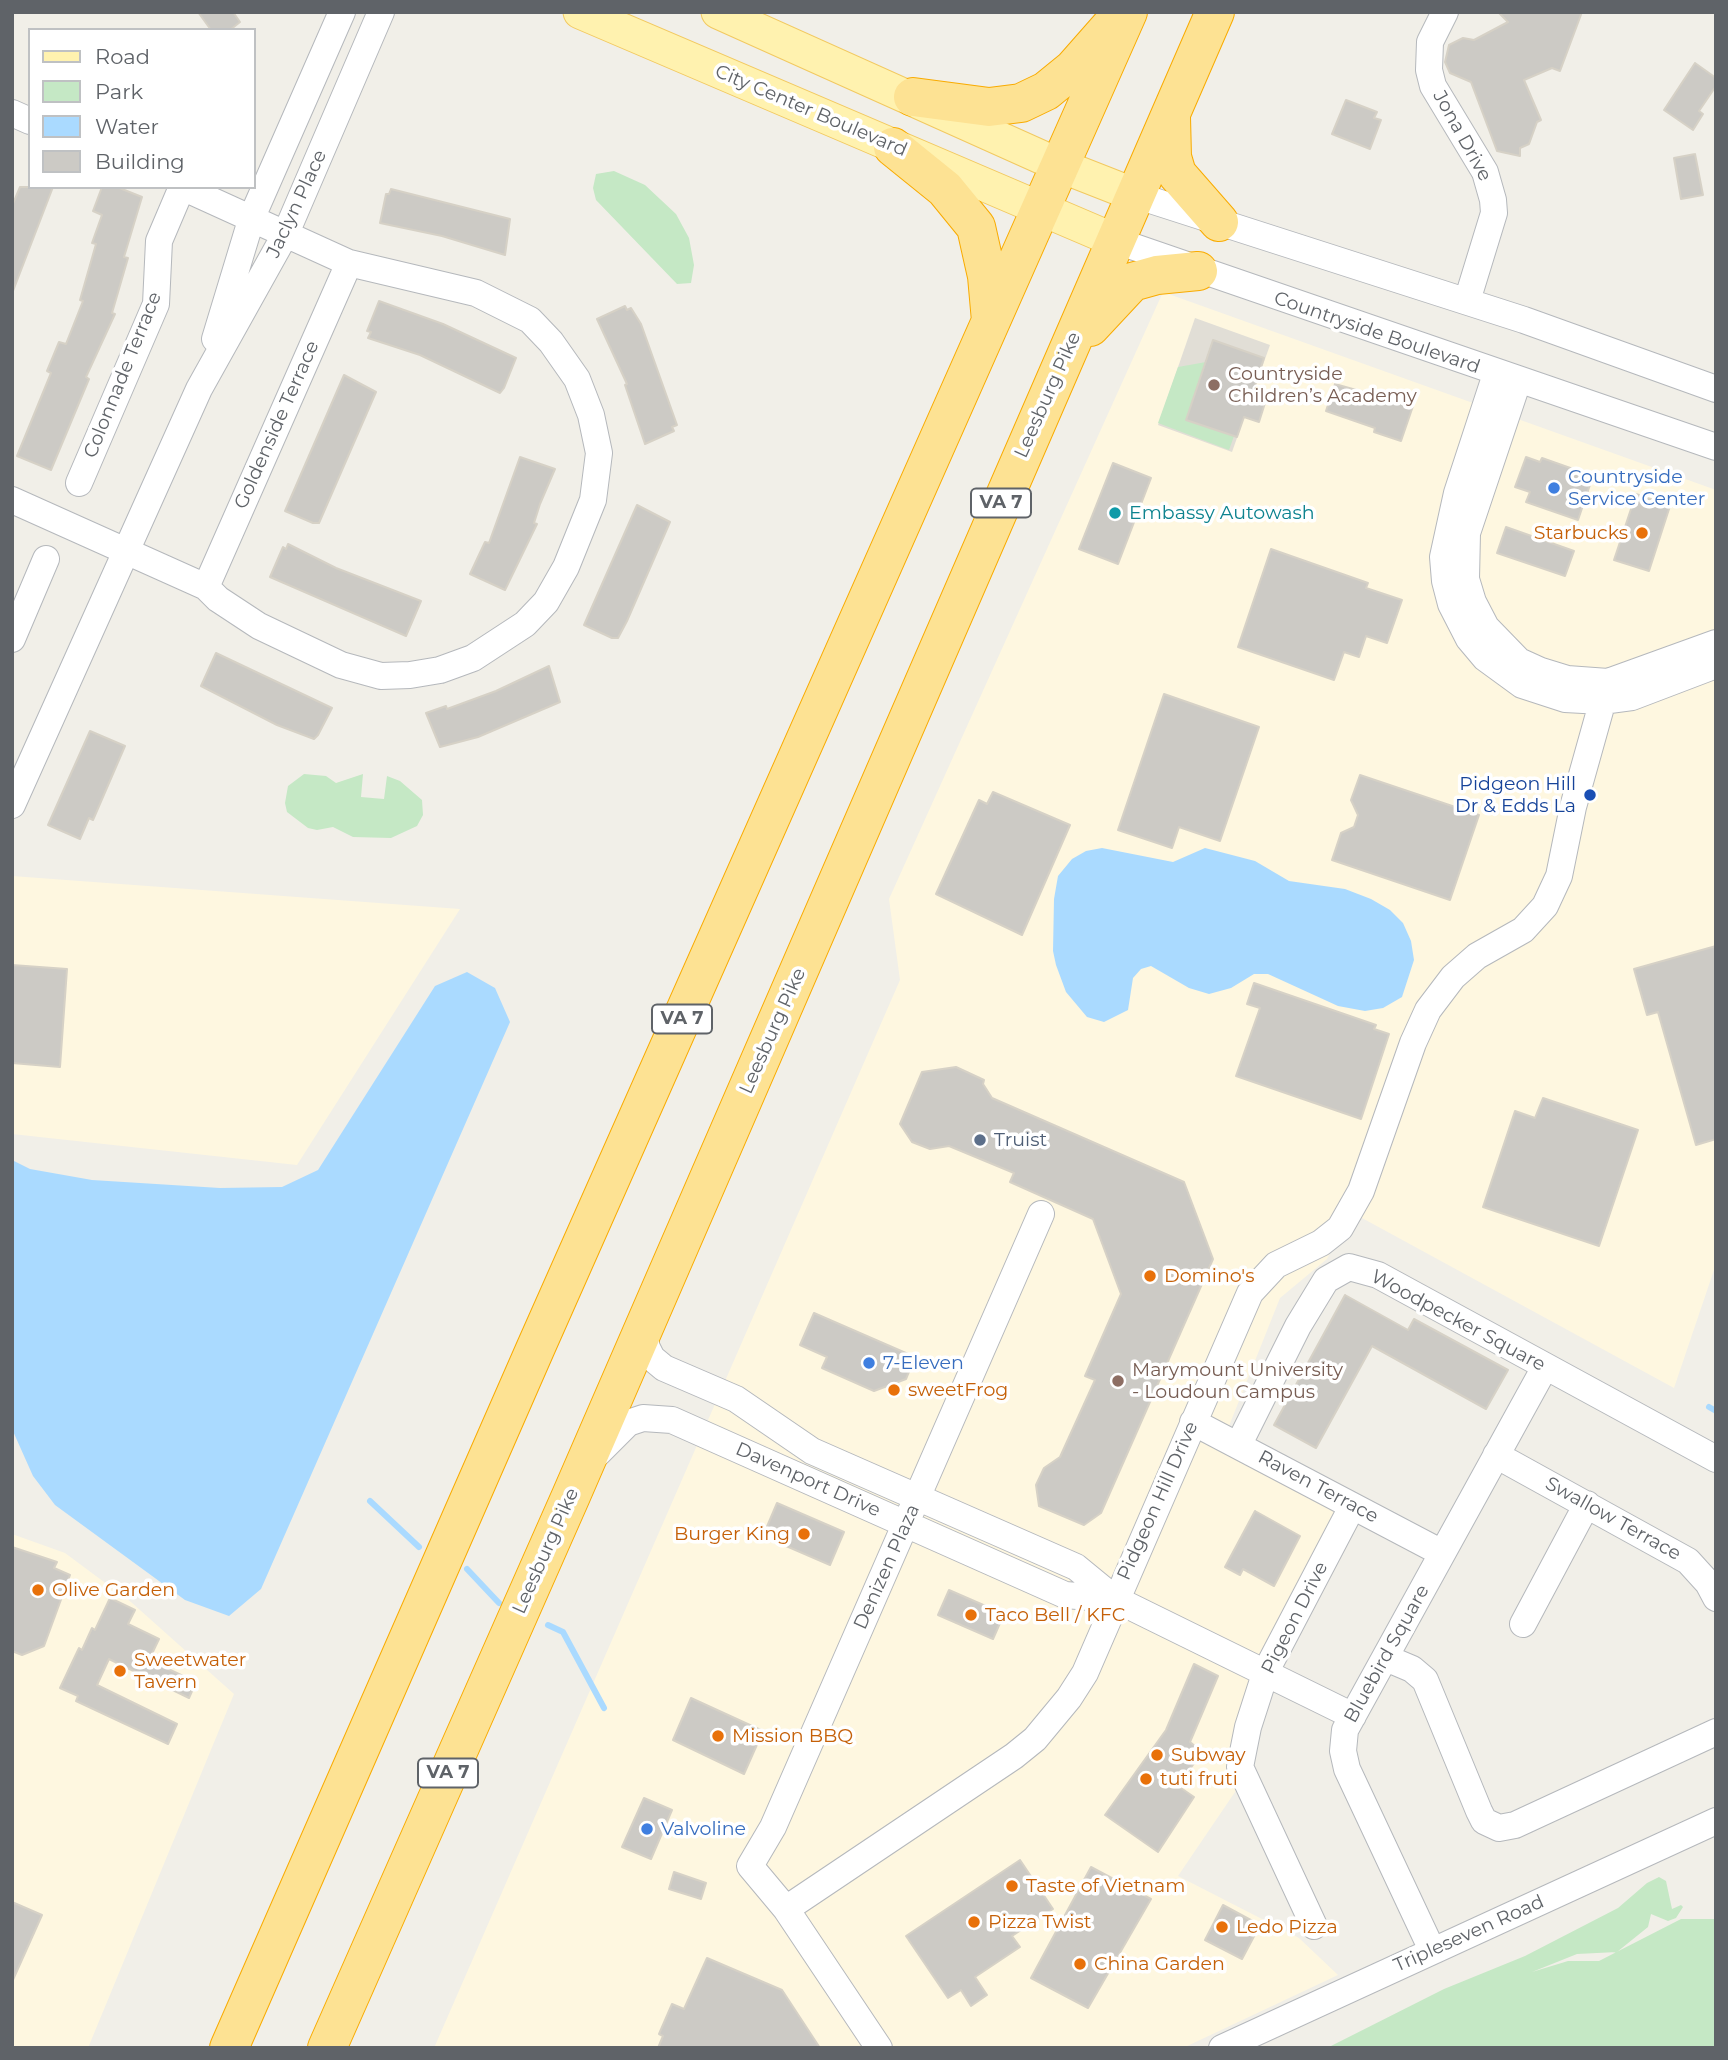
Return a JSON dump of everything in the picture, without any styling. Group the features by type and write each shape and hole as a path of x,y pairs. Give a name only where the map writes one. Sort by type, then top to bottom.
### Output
{"highway":[{"path":"913,97 989,107 1021,103 1046,91 1073,69 1126,12"},
{"name":"VA 7","path":"229,2048 1061,166 1126,12"},
{"name":"Leesburg Pike","path":"327,2048 570,1498 1215,12"},
{"path":"1171,111 1171,141 1177,174 1219,222"},
{"path":"893,146 945,189 964,209 975,227 987,276 991,323"},
{"path":"1064,359 1132,282 1157,275 1198,271"}],"main road":[{"name":"City Center Boulevard","path":"580,12 1042,208"},
{"path":"718,12 913,97 1061,166 1135,195"},
{"name":"Countryside Boulevard","path":"1042,208 1114,240"}],"street":[{"name":"Jaclyn Place","path":"200,389 252,218 342,12"},
{"name":"Jaclyn Place","path":"12,804 200,389 286,233 381,12"},
{"name":"Jona Drive","path":"1445,12 1430,42 1429,70 1433,86 1485,172 1494,213 1467,301"},
{"path":"12,113 28,120"},
{"name":"Colonnade Terrace","path":"79,483 156,304 159,241 181,189"},
{"path":"12,500 127,549 206,587 218,599 259,626 341,665 381,676 440,670 473,658 525,624 545,602 562,577 593,500 597,475 596,432 576,379 551,342 530,320 485,296 349,263 187,189"},
{"path":"1135,195 1467,301 1716,389"},
{"name":"Countryside Boulevard","path":"1114,240 1507,378 1716,447"},
{"name":"Goldenside Terrace","path":"206,587 349,263"},
{"path":"1507,378 1457,493 1445,539 1445,581 1451,604 1469,639 1504,674 1540,693 1565,699 1605,692 1653,691 1716,665"},
{"path":"12,639 46,559"},
{"path":"1605,692 1716,643"},
{"name":"Pidgeon Hill Drive","path":"786,1909 979,1782 1034,1739 1085,1673 1250,1293 1276,1265 1327,1239 1340,1228 1351,1212 1428,1010 1453,977 1478,956 1523,930 1545,906 1559,876 1573,807 1605,692"},
{"name":"Denizen Plaza","path":"786,1909 750,1866 773,1827 1041,1214"},
{"name":"Woodpecker Square","path":"1239,1444 1298,1325 1326,1280 1349,1267 1378,1275 1716,1459"},
{"name":"Davenport Drive","path":"646,1320 646,1346 652,1358 664,1368 736,1399 812,1451 1076,1567 1115,1599 1353,1716"},
{"name":"Bluebird Square","path":"1432,1950 1344,1761 1345,1730 1545,1367"},
{"name":"Davenport Drive","path":"570,1498 600,1449 615,1433 628,1423 659,1417 672,1420 1065,1595 1115,1599"},
{"name":"Raven Terrace","path":"1193,1422 1442,1553"},
{"name":"Swallow Terrace","path":"1496,1455 1688,1561 1708,1583 1716,1598"},
{"path":"1523,1625 1587,1504"},
{"name":"Pigeon Drive","path":"1314,1926 1240,1767 1248,1727 1266,1671 1352,1507"},
{"path":"1386,1658 1412,1669 1425,1680 1479,1811 1491,1826 1515,1825 1716,1732"},
{"name":"Tripleseven Road","path":"1222,2048 1716,1821"},
{"path":"786,1909 878,2048"}],"shaded area":[{"path":"1163,292 1716,490 1716,1264 1674,1388 1351,1212 1327,1259 1280,1298 1229,1426 1371,1502 1269,1686 1254,1764 1178,1876 1299,1938 1338,1975 1183,2048 434,2048 900,980 889,899"},
{"name":"Countryside Children’s Academy","path":"1195,318 1270,345 1232,452 1158,425"},
{"path":"12,876 460,909 297,1165 12,1134"},
{"path":"12,1534 65,1553 131,1602 234,1694 88,2048 12,2048"}],"green space":[{"path":"614,171 645,185 676,214 689,238 694,265 691,283 677,284 596,200 593,188 596,174"},
{"path":"1206,362 1186,420 1234,436 1229,450 1158,423 1178,367"},
{"path":"304,774 326,776 336,783 363,774 361,797 384,799 387,776 400,781 422,800 423,815 417,826 391,838 353,837 333,827 317,830 308,828 287,812 285,803 288,786"},
{"path":"1659,1877 1666,1881 1672,1909 1681,1905 1683,1907 1676,1918 1668,1921 1651,1914 1648,1927 1618,1951 1681,1919 1716,1919 1716,2048 1327,2048 1444,1989 1525,1956 1618,1908 1647,1883","holes":["1617,1952 1599,1961 1568,1961 1532,1972 1577,1954"]}],"water":[{"path":"1102,848 1173,862 1205,848 1255,861 1289,881 1345,889 1371,899 1390,910 1403,923 1411,941 1414,960 1402,997 1383,1008 1365,1011 1338,1006 1268,974 1254,974 1231,988 1209,994 1189,988 1151,966 1141,969 1133,978 1128,1010 1104,1022 1087,1017 1066,992 1056,965 1053,951 1054,899 1058,876 1072,859 1086,851"},
{"path":"467,972 495,988 510,1022 261,1589 229,1616 185,1600 55,1505 33,1476 12,1429 12,1160 30,1169 92,1180 220,1188 282,1187 318,1170 435,986"}],"building":[{"path":"198,12 233,12 240,22 232,28 210,28"},
{"path":"1498,12 1582,12 1560,71 1552,68 1524,80 1541,120 1537,122 1529,144 1520,148 1520,156 1497,151 1471,82 1450,73 1445,62 1449,45 1463,38 1474,40 1508,22"},
{"path":"1695,63 1716,78 1716,86 1699,111 1703,114 1693,130 1664,110"},
{"path":"1346,100 1377,112 1374,118 1381,120 1370,149 1332,134"},
{"path":"1695,154 1703,195 1681,199 1674,158"},
{"path":"20,187 52,189 13,291 12,206"},
{"path":"101,189 122,189 142,197 124,257 128,258 112,313 115,314 86,377 89,379 51,470 17,456 51,373 47,371 59,342 66,344 83,301 80,300 96,244 92,243 102,215 93,211"},
{"path":"391,189 510,219 505,255 442,236 380,223 386,194 389,194"},
{"path":"379,301 443,324 516,358 504,388 500,393 420,355 368,338 371,332 367,331"},
{"path":"625,306 627,310 631,308 641,324 677,425 672,427 674,431 645,444 625,385 627,384 597,319"},
{"name":"Countryside Children’s Academy","path":"1213,340 1264,358 1251,398 1265,403 1259,422 1244,417 1237,437 1186,420"},
{"path":"344,375 376,392 319,523 313,523 285,511"},
{"path":"1335,384 1413,406 1401,441 1374,432 1375,428 1326,411"},
{"path":"520,457 555,469 540,504 534,523 537,524 505,590 470,574 485,542 489,543"},
{"name":"Countryside Service Center","path":"1526,457 1540,462 1542,458 1593,476 1578,520 1526,502 1530,492 1515,487"},
{"name":"Embassy Autowash","path":"1113,463 1151,478 1118,564 1079,549"},
{"name":"Starbucks","path":"1636,494 1670,506 1649,571 1614,560"},
{"path":"637,505 670,522 627,621 618,638 612,638 584,625"},
{"path":"1506,527 1574,551 1565,576 1497,553"},
{"path":"288,544 336,568 421,601 406,636 270,577 283,547 286,549"},
{"path":"1271,549 1368,583 1366,588 1402,600 1387,643 1366,636 1359,657 1344,652 1334,680 1238,647"},
{"path":"216,653 332,708 318,735 314,739 277,725 201,686"},
{"path":"549,666 560,702 478,737 440,747 426,713 446,706 447,709 496,691"},
{"path":"1164,694 1259,727 1220,841 1179,827 1172,848 1118,830"},
{"path":"90,731 125,746 93,820 89,818 80,839 48,825"},
{"path":"1360,775 1479,815 1450,900 1332,860 1341,833 1354,827 1358,815 1351,800"},
{"path":"993,792 1070,825 1022,935 936,894 979,800 987,804"},
{"path":"1716,946 1716,1139 1696,1145 1658,1012 1647,1015 1634,969"},
{"path":"12,965 67,969 60,1067 12,1063"},
{"path":"1254,983 1376,1025 1374,1029 1389,1034 1361,1119 1236,1076 1260,1008 1247,1004"},
{"path":"956,1067 984,1080 983,1084 992,1098 1184,1182 1213,1259 1101,1513 1084,1525 1039,1506 1036,1485 1044,1468 1060,1457 1095,1380 1085,1376 1121,1294 1093,1219 1010,1182 1014,1173 949,1146 930,1149 912,1142 900,1124 922,1072"},
{"path":"1543,1098 1638,1130 1599,1246 1483,1207 1515,1111 1535,1118"},
{"path":"1345,1295 1408,1330 1414,1319 1508,1370 1486,1409 1372,1346 1316,1448 1274,1425"},
{"name":"7-Eleven","path":"814,1313 915,1357 906,1379 874,1391 822,1368 827,1357 800,1345"},
{"name":"Burger King","path":"777,1503 844,1532 830,1565 763,1536"},
{"path":"1255,1511 1300,1536 1274,1586 1243,1569 1240,1575 1225,1567"},
{"name":"Olive Garden","path":"12,1547 57,1562 54,1568 70,1575 44,1646 22,1655 12,1651"},
{"name":"Taco Bell / KFC","path":"949,1590 1004,1614 993,1639 938,1615"},
{"name":"Sweetwater Tavern","path":"110,1598 135,1610 128,1624 159,1639 149,1660 196,1682 189,1698 109,1659 97,1685 177,1724 168,1744 76,1701 78,1696 60,1688 79,1648 82,1650 92,1628 95,1630"},
{"path":"1194,1664 1218,1676 1190,1742 1202,1752 1178,1786 1194,1797 1158,1852 1105,1815 1166,1730"},
{"name":"Mission BBQ","path":"691,1698 763,1731 744,1774 673,1740"},
{"name":"Valvoline","path":"644,1798 672,1810 651,1859 622,1847"},
{"path":"1020,1860 1053,1909 1012,1936 1020,1947 975,1977 987,1995 971,2006 961,1990 948,1998 906,1936"},
{"path":"1091,1867 1151,1899 1088,2008 1031,1978"},
{"path":"674,1872 706,1883 701,1899 669,1889"},
{"path":"12,1902 42,1915 12,1982"},
{"path":"1223,1905 1260,1925 1242,1959 1205,1940"},
{"path":"707,1958 782,1990 820,2048 658,2048 663,2036 659,2034 672,2004 684,2009"}],"waterway":[{"path":"1709,1407 1716,1411"},
{"path":"370,1501 419,1547"},
{"path":"467,1569 499,1603"},
{"path":"548,1625 563,1632 604,1708"}],"place":[{"name":"Countryside Children’s Academy","path":"1214,385"},
{"name":"Countryside Service Center","path":"1554,488"},
{"name":"Embassy Autowash","path":"1115,513"},
{"name":"Starbucks","path":"1642,533"},
{"name":"Pidgeon Hill Dr & Edds La","path":"1590,795"},
{"name":"Truist","path":"980,1140"},
{"name":"Domino's","path":"1150,1276"},
{"name":"7-Eleven","path":"869,1363"},
{"name":"Marymount University - Loudoun Campus","path":"1118,1381"},
{"name":"sweetFrog","path":"894,1390"},
{"name":"Burger King","path":"804,1534"},
{"name":"Olive Garden","path":"38,1590"},
{"name":"Taco Bell / KFC","path":"971,1615"},
{"name":"Sweetwater Tavern","path":"120,1671"},
{"name":"Mission BBQ","path":"718,1736"},
{"name":"Subway","path":"1157,1755"},
{"name":"tuti fruti","path":"1146,1779"},
{"name":"Valvoline","path":"647,1829"},
{"name":"Taste of Vietnam","path":"1012,1886"},
{"name":"Pizza Twist","path":"974,1922"},
{"name":"Ledo Pizza","path":"1222,1927"},
{"name":"China Garden","path":"1080,1964"}]}
